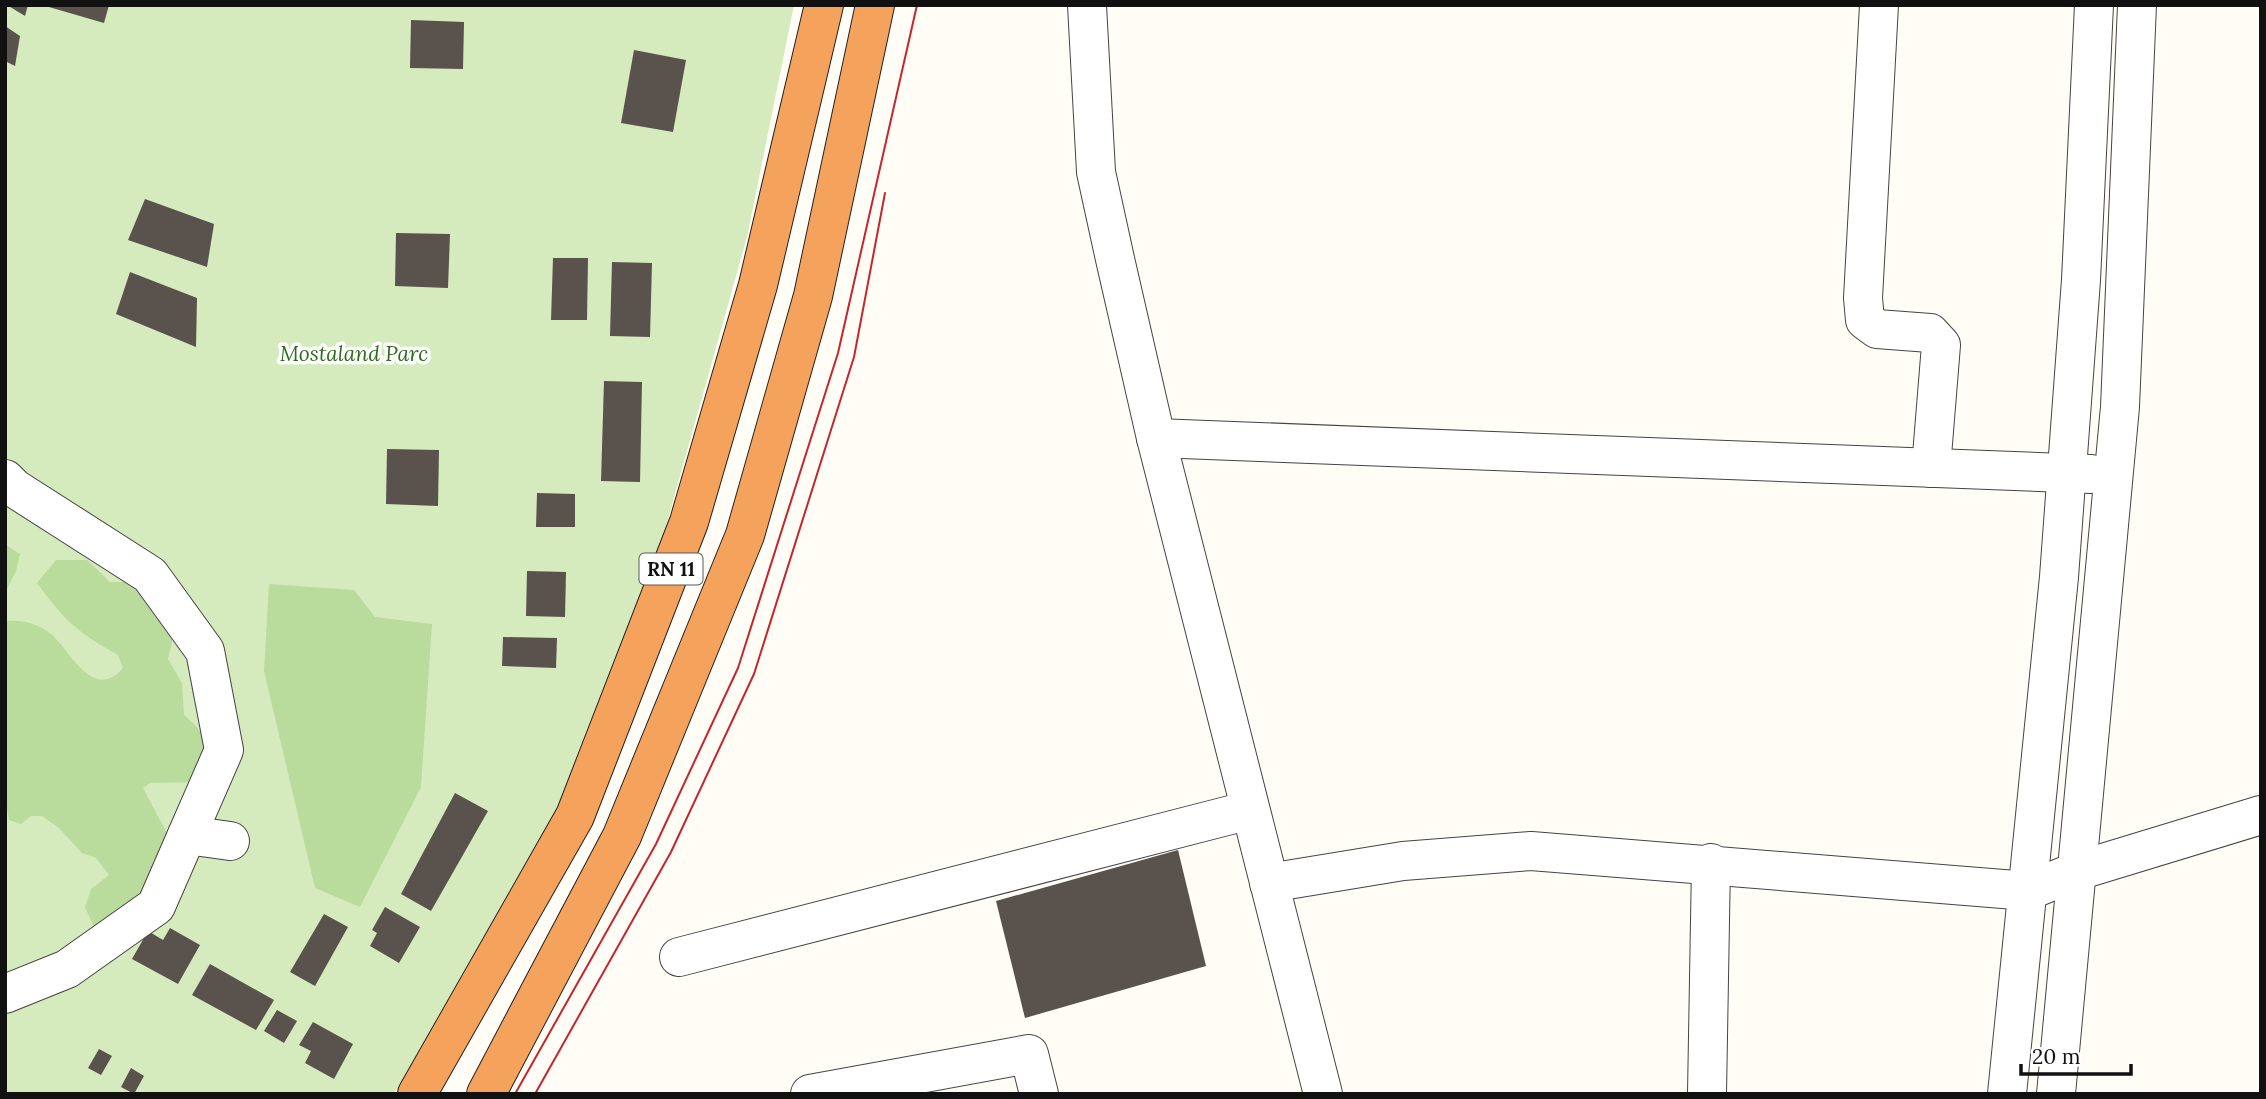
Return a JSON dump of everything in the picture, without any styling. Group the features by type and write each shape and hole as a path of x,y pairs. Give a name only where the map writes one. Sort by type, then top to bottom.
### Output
{"highway":[{"name":"RN 11","path":"416,1094 575,816 689,522 758,285 824,5"},
{"name":"RN 11","path":"486,1094 622,836 745,535 813,296 875,5"}],"street":[{"path":"1087,5 1096,172 1156,438 1323,1094"},
{"path":"1879,5 1863,298 1865,320 1877,330 1930,333 1941,345 1931,468"},
{"path":"2007,1094 2067,473 2081,279 2094,5"},
{"path":"2056,1094 2114,475 2137,5"},
{"path":"1156,438 2114,475"},
{"path":"5,479 13,488 150,575 205,650 223,750 156,906 67,969 5,994"},
{"path":"679,957 1250,810"},
{"path":"1269,883 1403,861 1531,851 1710,863 2028,891 2077,871 2261,815"},
{"path":"187,835 230,841"},
{"path":"1707,1094 1710,863"},
{"path":"810,1094 1030,1055 1039,1094"}],"green space":[{"name":"Mostaland Parc","path":"5,5 794,5 747,237 652,576 558,806 394,1094 5,1094"},
{"path":"5,544 20,554 16,571 5,593"},
{"path":"56,560 87,560 110,582 140,582 173,638 168,659 182,683 184,715 199,730 206,745 205,761 198,782 150,783 143,788 168,835 145,903 94,927 85,907 91,889 109,875 96,858 82,853 59,828 42,816 31,816 21,824 9,820 7,807 5,621 27,622 47,631 90,676 101,680 111,678 123,668 118,655 73,625 37,583"},
{"path":"269,584 354,590 375,617 432,624 421,787 360,907 315,888 264,671"}],"building":[{"path":"7,5 28,5 25,16"},
{"path":"42,5 109,5 104,23"},
{"path":"411,20 464,22 463,69 410,68"},
{"path":"5,26 20,36 15,66 5,61"},
{"path":"634,50 686,60 673,132 621,123"},
{"path":"145,199 214,224 207,267 128,240"},
{"path":"396,233 450,234 448,288 395,286"},
{"path":"553,258 588,258 587,320 551,320"},
{"path":"612,262 652,263 650,337 610,336"},
{"path":"130,272 197,298 196,347 116,314"},
{"path":"604,381 642,382 640,482 601,481"},
{"path":"387,449 439,450 438,506 386,504"},
{"path":"537,493 575,494 575,527 536,527"},
{"path":"527,571 566,572 565,617 526,616"},
{"path":"503,637 557,638 556,668 502,666"},
{"path":"455,793 488,811 431,911 401,894"},
{"path":"1178,850 1206,966 1025,1018 996,901"},
{"path":"385,907 420,927 399,963 370,946 377,933 372,930"},
{"path":"324,914 348,927 315,986 290,972"},
{"path":"170,928 200,945 178,984 132,959 148,931 163,940"},
{"path":"210,964 274,1000 256,1030 192,995"},
{"path":"277,1010 297,1021 284,1043 264,1031"},
{"path":"313,1022 353,1044 334,1079 305,1063 311,1051 299,1045"},
{"path":"99,1049 112,1056 101,1075 88,1068"},
{"path":"131,1068 144,1076 134,1094 121,1087"}],"tram line":[{"path":"515,1094 656,844 738,668 838,353 917,5"},
{"path":"535,1094 671,852 754,674 854,357 885,193"}]}
